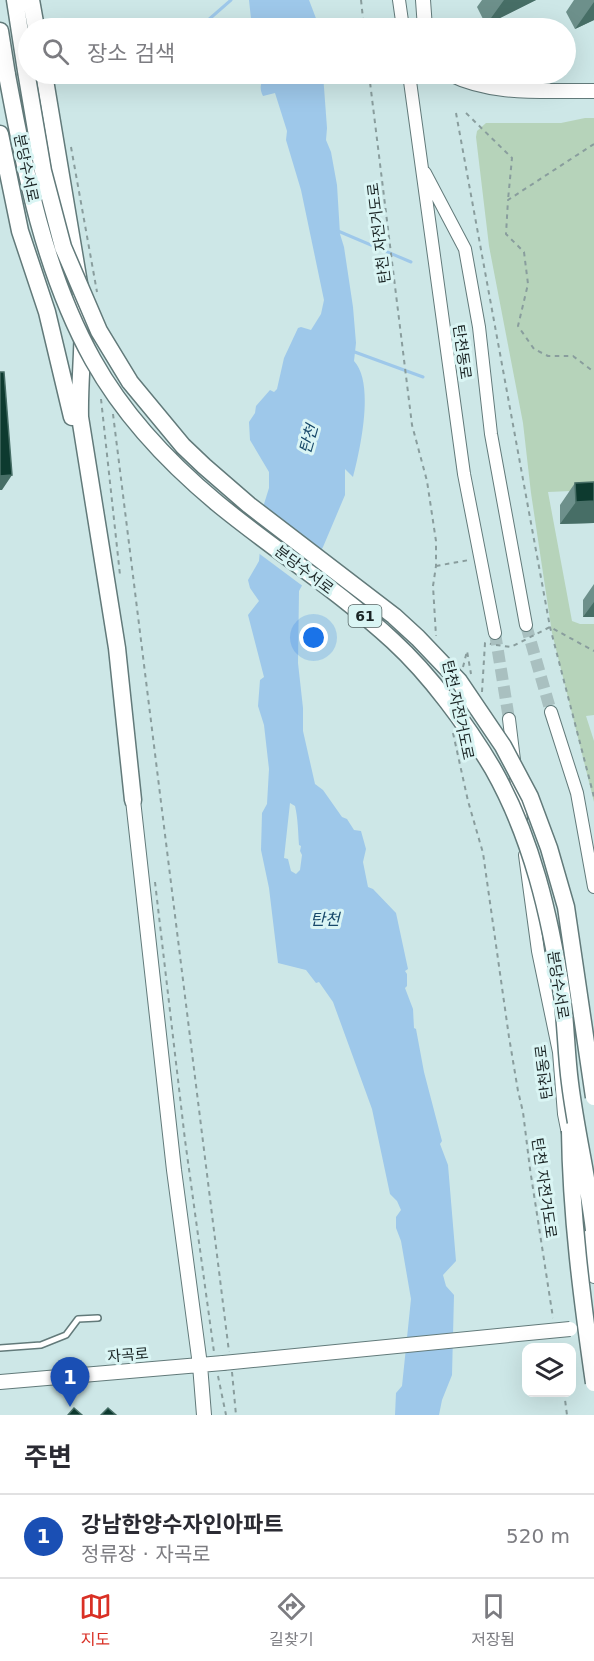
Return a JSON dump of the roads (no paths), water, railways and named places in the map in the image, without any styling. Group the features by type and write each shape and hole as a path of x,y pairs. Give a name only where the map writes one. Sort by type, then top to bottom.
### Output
{"highway":[{"name":"분당수서로","path":"15,0 18,19"},
{"path":"31,0 34,18"},
{"name":"분당수서로","path":"0,31 26,174 41,230 67,307 93,361 122,402 168,456 202,489 370,620 395,643 444,698 493,770 520,823 544,898 562,995 570,1085 594,1230"},
{"name":"분당수서로","path":"28,84 43,171 63,247 99,331 130,382 183,446 204,466 249,505 386,609 418,638 459,681 503,746 530,797 549,848 566,907 594,1097"},
{"path":"46,84 82,301 84,323 79,381 80,417 117,648 133,800"},
{"path":"0,134 20,231 47,312 68,393 105,608 127,781 133,800"},
{"path":"570,1085 571,1181 583,1303 594,1383"}],"main road":[{"path":"423,0 424,18"},
{"path":"473,84 499,89 594,91"},
{"path":"133,800 204,1415"},
{"name":"자곡로","path":"0,1382 228,1364 594,1328"}],"street":[{"path":"399,0 402,18"},
{"name":"탄천동로","path":"410,84 464,474 495,633"},
{"path":"420,164 465,249 479,327 491,434 526,625"},
{"path":"551,712 578,794 594,887"},
{"name":"탄천동로","path":"509,719 530,903 559,1052 564,1114 587,1229 594,1277"},
{"path":"564,1114 583,1166 594,1187"}],"lane":[{"path":"0,1348 40,1345 66,1335 78,1319 98,1318"}],"water":[{"path":"249,0 309,0 316,18 251,18"},
{"name":"탄천","path":"261,84 324,84 326,140 331,152 337,185 340,234 353,307 356,343 354,361 364,385 365,400 359,451 353,477 345,469 345,495 323,547 299,591 298,663 303,731 315,784 323,790 354,830 361,831 366,849 363,862 368,887 373,889 396,913 408,969 405,971 407,986 405,988 413,1009 414,1028 442,1141 440,1144 448,1165 456,1261 443,1275 446,1286 454,1295 452,1375 439,1415 395,1415 396,1393 402,1386 411,1299 401,1241 396,1228 396,1217 401,1210 397,1201 390,1194 372,1109 333,1002 319,982 316,983 306,970 278,963 269,888 261,850 262,813 267,804 269,769 264,725 258,706 260,680 264,677 248,615 259,601 250,588 248,580 259,561 269,472 250,440 249,422 255,413 256,406 270,390 274,392 277,389 284,358 298,328 311,330 321,314 324,300 301,190 286,140 287,131 275,93 263,96","holes":["290,803 295,806 302,855 300,870 296,874 291,871 288,859 284,858"]}],"waterway":[{"path":"210,18 231,0"},
{"path":"338,231 411,262"},
{"path":"352,351 423,377"}],"tunnel":[{"path":"526,625 551,712"},
{"path":"495,633 509,719"}],"place":[{"name":"강남한양수자인아파트","path":"70,1407"}]}
